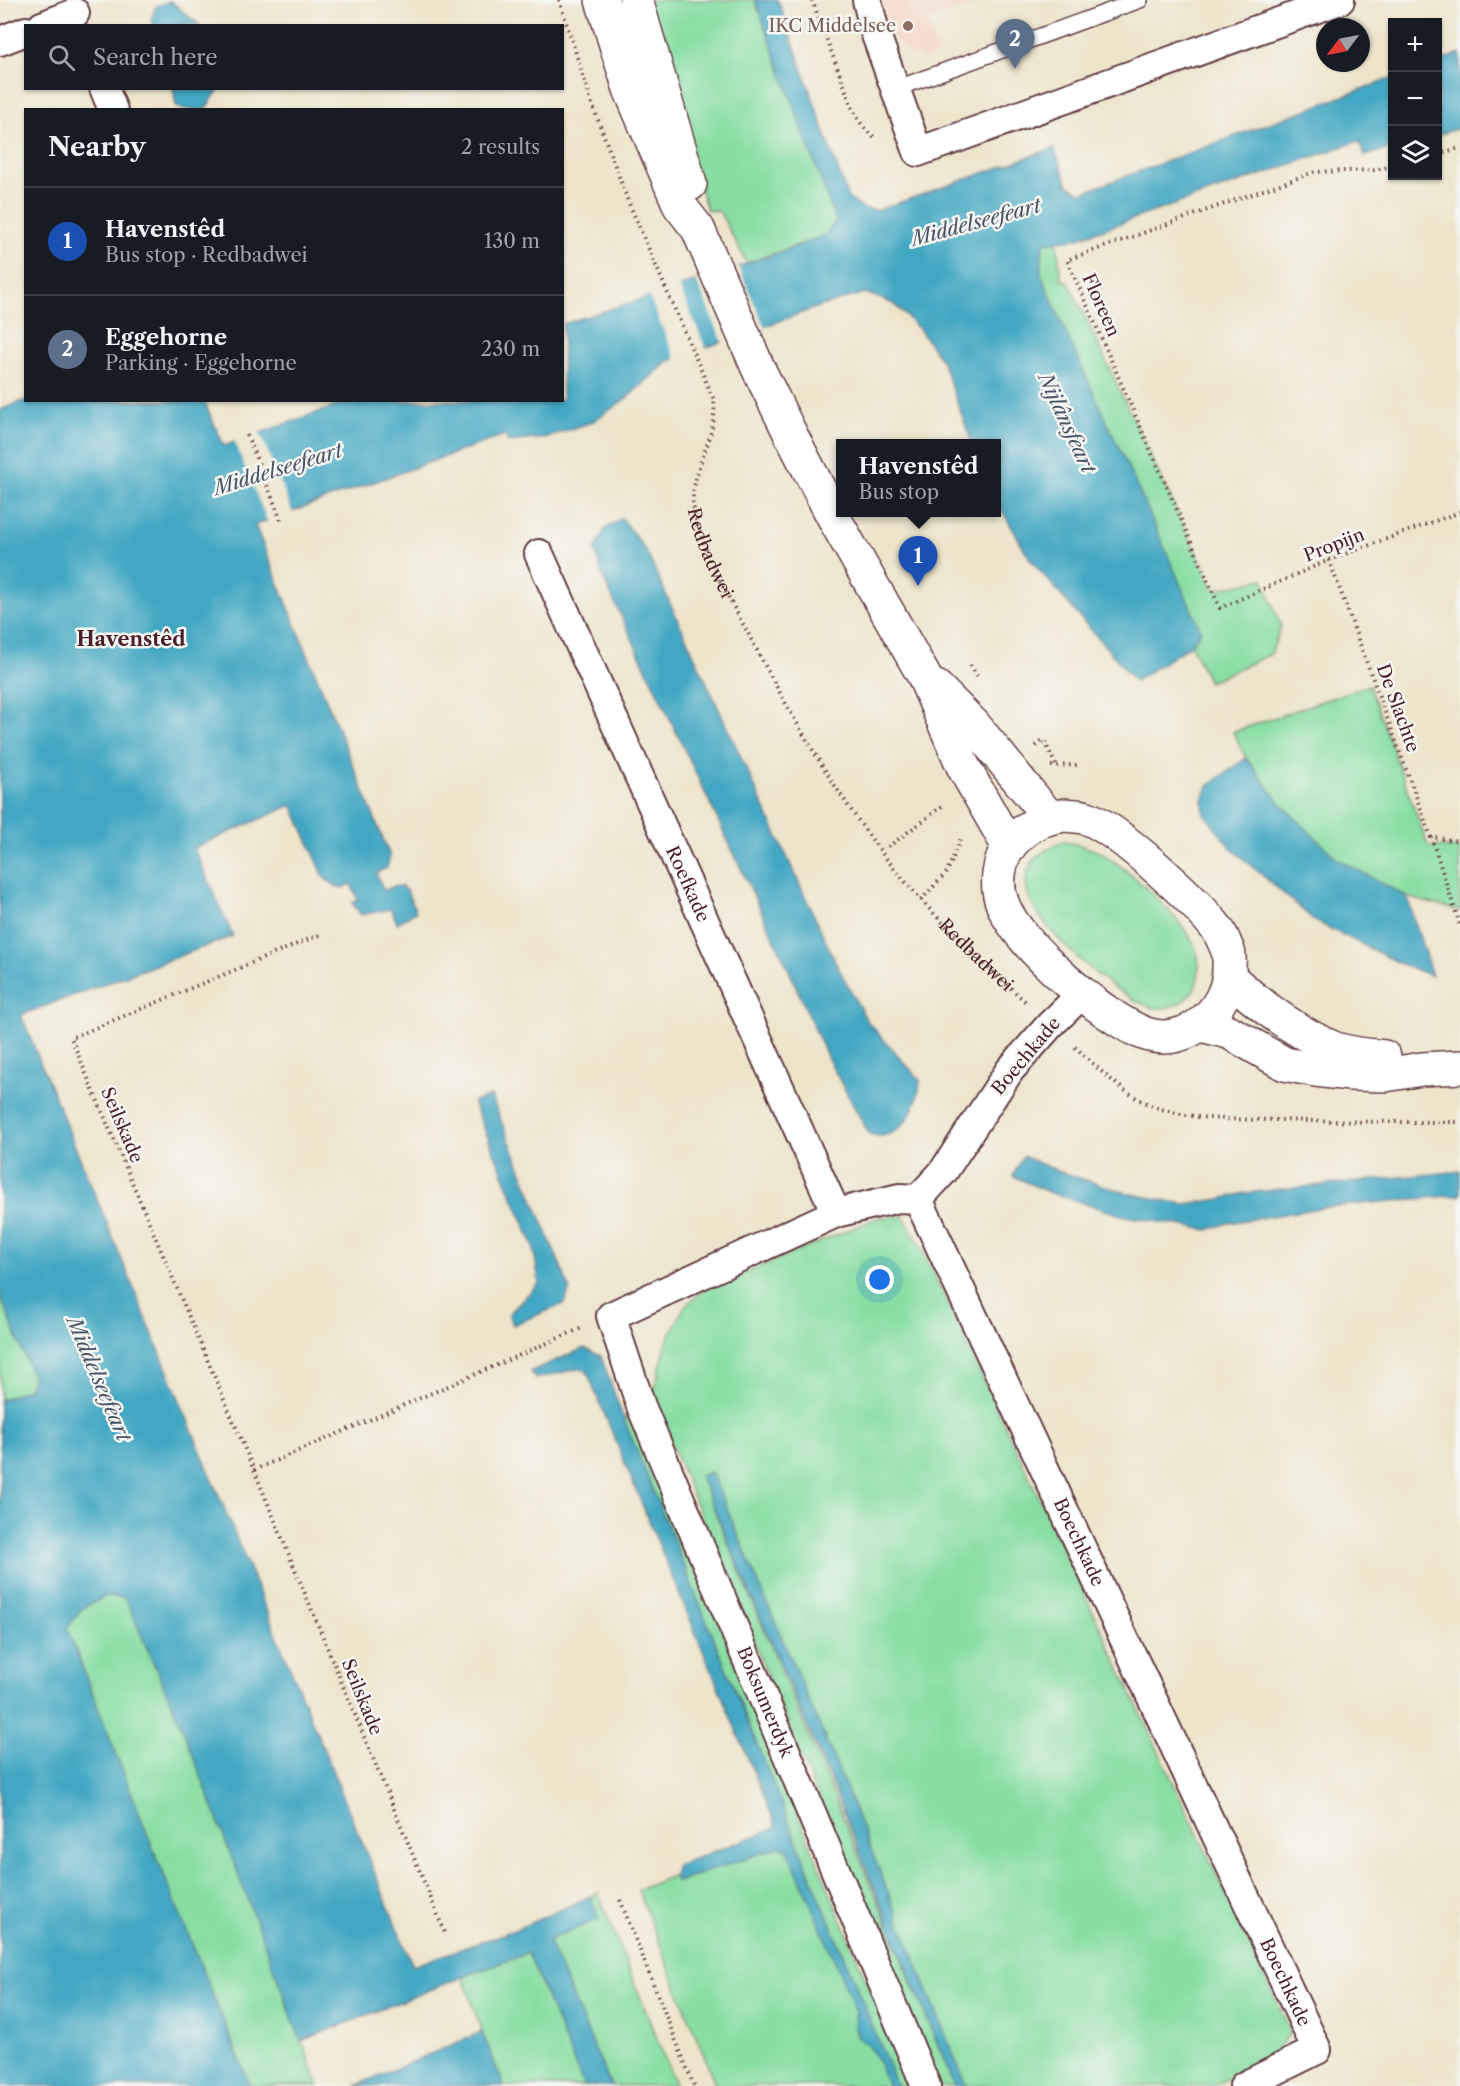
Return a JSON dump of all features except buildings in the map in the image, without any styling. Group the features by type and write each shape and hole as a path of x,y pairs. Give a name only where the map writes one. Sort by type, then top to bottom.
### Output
{"street":[{"path":"602,0 620,60 680,206 698,230 758,368 835,520 924,676 963,766 1009,847"},
{"path":"636,0 695,200 698,230"},
{"path":"867,0 875,32 918,152 1340,0"},
{"path":"47,24 75,13"},
{"path":"0,41 24,33"},
{"path":"105,90 112,108"},
{"name":"Roefkade","path":"539,554 836,1213"},
{"path":"924,676 974,725 1049,817"},
{"path":"1065,815 1088,819 1112,831 1198,908 1219,932 1229,953 1229,977 1222,999 1201,1025 1171,1037 1152,1036 1132,1029 1083,993 1035,950 1014,925 1003,905 999,879 1003,858 1020,834 1049,817 1065,815"},
{"path":"1229,977 1260,1005 1315,1039 1334,1048 1391,1058 1422,1069"},
{"name":"Boechkade","path":"1083,993 1050,1025 1010,1070 943,1172 918,1199 1317,2049 1244,2086"},
{"path":"1201,1025 1229,1032 1285,1064 1350,1074 1385,1075 1422,1069 1460,1067"},
{"path":"610,1316 836,1213 899,1198 918,1199"},
{"name":"Boksumerdyk","path":"610,1316 641,1406 926,2086"}],"lane":[{"path":"895,89 1140,0"}],"path":[{"name":"Redbadwei","path":"559,0 604,138 648,248 714,400 716,413 693,488 694,509 699,528 714,566 766,669 837,788 881,852 956,938 1050,1025"},
{"path":"812,0 859,121 872,136 884,140 893,142 912,137"},
{"path":"1442,153 1460,148"},
{"name":"Floreen","path":"1220,608 1067,260 1314,172 1374,170 1388,167"},
{"path":"247,435 280,520"},
{"name":"Propijn","path":"1220,608 1329,560 1460,512"},
{"name":"De Slachte","path":"1329,560 1431,837 1460,925"},
{"path":"1044,740 1056,766 1077,765"},
{"path":"888,847 948,802"},
{"path":"1431,837 1460,841"},
{"name":"Seilskade","path":"319,935 71,1038 254,1470 446,1935"},
{"path":"1084,1055 1118,1087 1146,1103 1173,1113 1210,1118 1460,1122"},
{"path":"254,1470 610,1316"},
{"path":"620,1900 694,2086"}],"shaded area":[{"name":"IKC Middelsee","path":"883,0 986,0 927,21 938,55 925,59 908,53 895,41"}],"green space":[{"path":"645,0 755,0 836,221 826,235 747,263 719,211 707,210"},
{"path":"1057,241 1061,279 1069,283 1214,590 1263,579 1281,626 1271,654 1209,682 1191,645 1201,631 1040,273 1043,243"},
{"path":"1369,685 1428,846 1460,848 1460,911 1407,897 1337,859 1279,802 1246,758 1233,732"},
{"path":"1064,841 1099,852 1123,868 1164,906 1186,932 1196,949 1199,972 1192,993 1184,1001 1172,1006 1154,1008 1121,992 1080,960 1044,922 1032,905 1026,880 1035,858"},
{"path":"903,1216 919,1243 1291,2032 1270,2059 1212,2086 966,2086 842,1778 711,1472 700,1476 955,2086 938,2086 652,1398 667,1341 685,1306 703,1290 880,1217"},
{"path":"0,1295 33,1377 28,1389 0,1400"},
{"path":"623,1417 636,1422 910,2086 897,2086"},
{"path":"106,1596 125,1598 187,1739 319,2086 250,2086 150,1841 67,1628 81,1609"},
{"path":"779,1847 787,1848 856,2011 854,2025 875,2055 888,2086 716,2086 638,1890 674,1875 676,1881"},
{"path":"598,1893 676,2086 611,2086 548,1940 599,1919 591,1896"},
{"path":"528,1953 584,2086 504,2086 463,1977"}],"water":[{"path":"755,0 778,0 848,198 864,209 878,210 1054,148 1068,185 1081,193 1388,79 1388,149 1365,156 1359,141 1075,239 1043,243 1041,273 1201,631 1191,645 1135,681 1030,559 1001,509 1001,439 971,439 942,361 919,329 894,304 865,293 821,306 669,361 627,398 592,422 545,438 508,442 505,435 255,525 390,856 387,868 376,873 384,891 394,886 401,886 407,891 416,912 397,923 391,909 361,915 352,903 358,900 351,884 342,888 325,879 292,805 194,848 233,936 21,1015 413,1966 517,1929 591,1896 599,1919 548,1940 611,2086 584,2086 528,1953 301,2041 187,1739 125,1598 106,1596 81,1609 67,1628 150,1841 250,2086 0,2086 0,1401 28,1389 33,1377 0,1295 0,410 24,400 204,402 224,446 346,402 564,402 564,324 667,291 825,235 836,221"},
{"path":"170,1 199,24 153,24 151,20 156,6"},
{"path":"1460,53 1460,128 1442,134 1442,72 1442,60"},
{"path":"173,90 218,90 206,108 176,106"},
{"path":"622,518 646,551 836,963 867,1021 920,1080 911,1114 892,1133 881,1136 869,1134 829,1061 781,953 604,580 595,550 605,529"},
{"path":"1246,758 1279,802 1337,859 1407,897 1432,976 1401,964 1315,921 1231,848 1204,814 1203,799 1208,786"},
{"path":"491,1096 570,1289 564,1304 513,1325 509,1314 539,1283 533,1245 473,1102"},
{"path":"1023,1156 1058,1171 1127,1193 1184,1204 1244,1193 1460,1171 1460,1195 1327,1207 1228,1223 1208,1230 1124,1216 1048,1192 1013,1176"},
{"path":"584,1348 601,1356 623,1417 897,2086 888,2086 873,2053 858,2038 854,2025 856,2011 787,1848 779,1847 677,1882 674,1875 677,1865 771,1830 776,1826 586,1370 577,1369 535,1379 531,1371"},
{"path":"711,1472 842,1778 966,2086 955,2086 831,1782 700,1476"},
{"path":"482,2032 504,2086 355,2086"}],"pier":[{"path":"737,264 766,330 724,345 695,278"},
{"path":"678,284 707,351 677,362 648,294"},
{"path":"259,430 293,514 268,523 234,440"}],"place":[{"name":"IKC Middelsee","path":"908,26"},
{"name":"Eggehorne","path":"1015,69"},
{"name":"Havenstêd","path":"918,586"}],"district":[{"name":"Havenstêd","path":"131,639"}],"water label":[{"name":"Middelseefeart","path":"976,222"},
{"name":"Nijlânsfeart","path":"1067,423"},
{"name":"Middelseefeart","path":"278,469"},
{"name":"Middelseefeart","path":"99,1379"}]}
